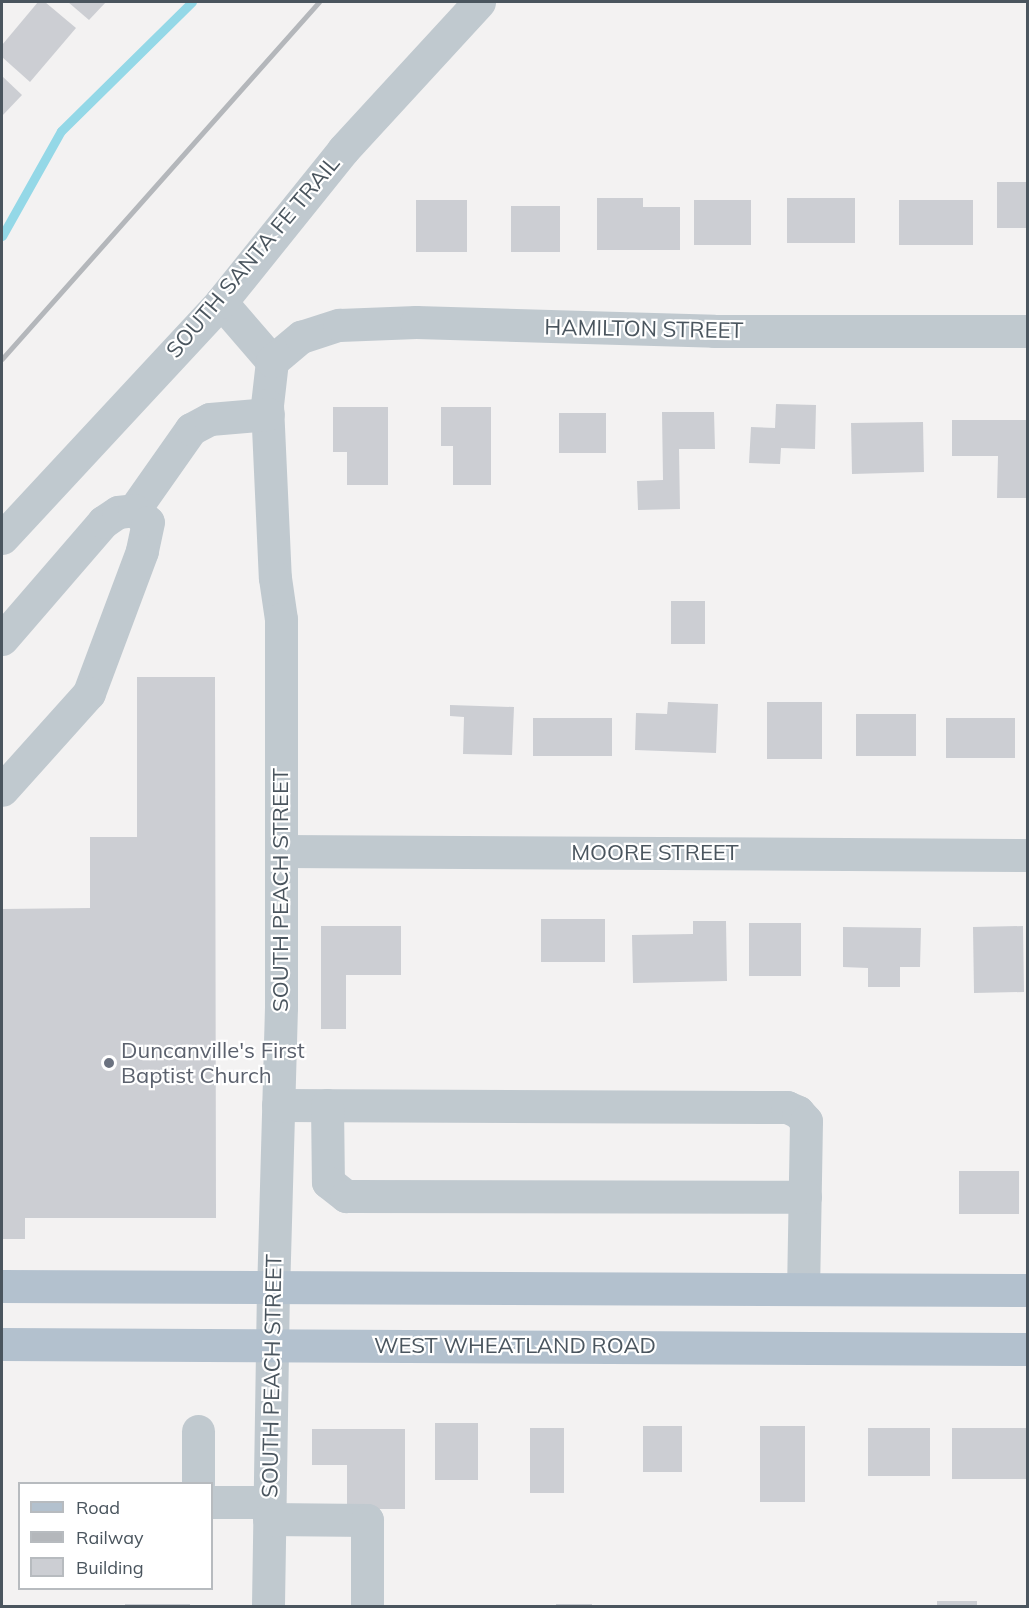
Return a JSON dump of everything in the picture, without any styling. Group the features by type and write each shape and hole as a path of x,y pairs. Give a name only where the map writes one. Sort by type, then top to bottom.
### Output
{"main road":[{"path":"2,1286 1028,1290"},
{"name":"WEST WHEATLAND ROAD","path":"2,1344 1028,1348"}],"street":[{"name":"SOUTH SANTA FE TRAIL","path":"2,538 221,302 343,150 479,2"},
{"path":"221,302 272,361"},
{"name":"HAMILTON STREET","path":"272,361 301,337 339,325 416,322 703,331 1028,331"},
{"name":"SOUTH PEACH STREET","path":"268,1606 282,851 282,619 274,578 268,414 272,361"},
{"path":"134,510 191,429 210,418 268,414"},
{"path":"2,639 104,522 118,512 134,510 148,522 142,551 89,693 2,790"},
{"name":"MOORE STREET","path":"282,851 1028,855"},
{"path":"278,1105 787,1107 798,1112 806,1121 803,1289"},
{"path":"327,1105 328,1182 346,1196 805,1197"},
{"path":"198,1431 198,1482"},
{"path":"213,1502 269,1511 367,1520 367,1606"}],"building":[{"path":"38,2 45,2 76,28 30,82 2,57 2,45"},
{"path":"68,2 106,2 89,20"},
{"path":"2,76 22,95 2,116"},
{"path":"997,182 1028,182 1028,228 997,228"},
{"path":"597,198 643,198 643,207 680,207 680,250 597,250"},
{"path":"787,198 855,198 855,243 787,243"},
{"path":"416,200 467,200 467,252 416,252"},
{"path":"694,200 751,200 751,245 694,245"},
{"path":"899,200 973,200 973,245 899,245"},
{"path":"511,206 560,206 560,252 511,252"},
{"path":"776,404 816,405 815,449 781,448 780,464 749,463 751,427 775,428"},
{"path":"333,407 388,407 388,485 347,485 347,452 333,452"},
{"path":"441,407 491,407 491,485 453,485 453,446 441,446"},
{"path":"662,412 714,412 715,449 679,449 680,509 638,510 637,481 663,480"},
{"path":"559,413 606,413 606,453 559,453"},
{"path":"952,420 1028,420 1028,498 997,498 998,456 952,456"},
{"path":"923,422 924,472 852,474 851,423"},
{"path":"671,601 705,601 705,644 671,644"},
{"name":"Duncanville's First Baptist Church","path":"137,677 215,677 216,1218 25,1218 25,1239 2,1239 2,909 90,908 90,837 137,837"},
{"path":"668,702 718,704 716,753 635,750 636,713 667,714"},
{"path":"767,702 822,702 822,759 767,759"},
{"path":"450,705 514,707 512,755 463,754 464,717 450,716"},
{"path":"856,714 916,714 916,756 856,756"},
{"path":"533,718 612,718 612,756 533,756"},
{"path":"946,718 1015,718 1015,758 946,758"},
{"path":"541,919 605,919 605,962 541,962"},
{"path":"693,921 726,921 727,981 633,983 632,935 693,934"},
{"path":"749,923 801,923 801,976 749,976"},
{"path":"321,926 401,926 401,975 346,975 346,1029 321,1029"},
{"path":"1023,926 1024,992 974,993 973,927"},
{"path":"843,927 921,928 920,967 900,967 900,987 868,987 868,968 843,967"},
{"path":"959,1171 1019,1171 1019,1214 959,1214"},
{"path":"435,1423 478,1423 478,1480 435,1480"},
{"path":"643,1426 682,1426 682,1472 643,1472"},
{"path":"760,1426 805,1426 805,1502 760,1502"},
{"path":"530,1428 564,1428 564,1493 530,1493"},
{"path":"868,1428 930,1428 930,1476 868,1476"},
{"path":"952,1428 1026,1428 1026,1479 952,1479"},
{"path":"312,1429 405,1429 405,1509 347,1509 347,1465 312,1465"},
{"path":"937,1601 977,1601 977,1606 937,1606"},
{"path":"125,1604 190,1604 190,1606 125,1606"},
{"path":"556,1604 592,1604 592,1606 556,1606"}],"waterway":[{"path":"2,236 61,131 192,2"}],"railway":[{"path":"2,359 319,2"}],"place":[{"name":"Duncanville's First Baptist Church","path":"109,1063"}]}
